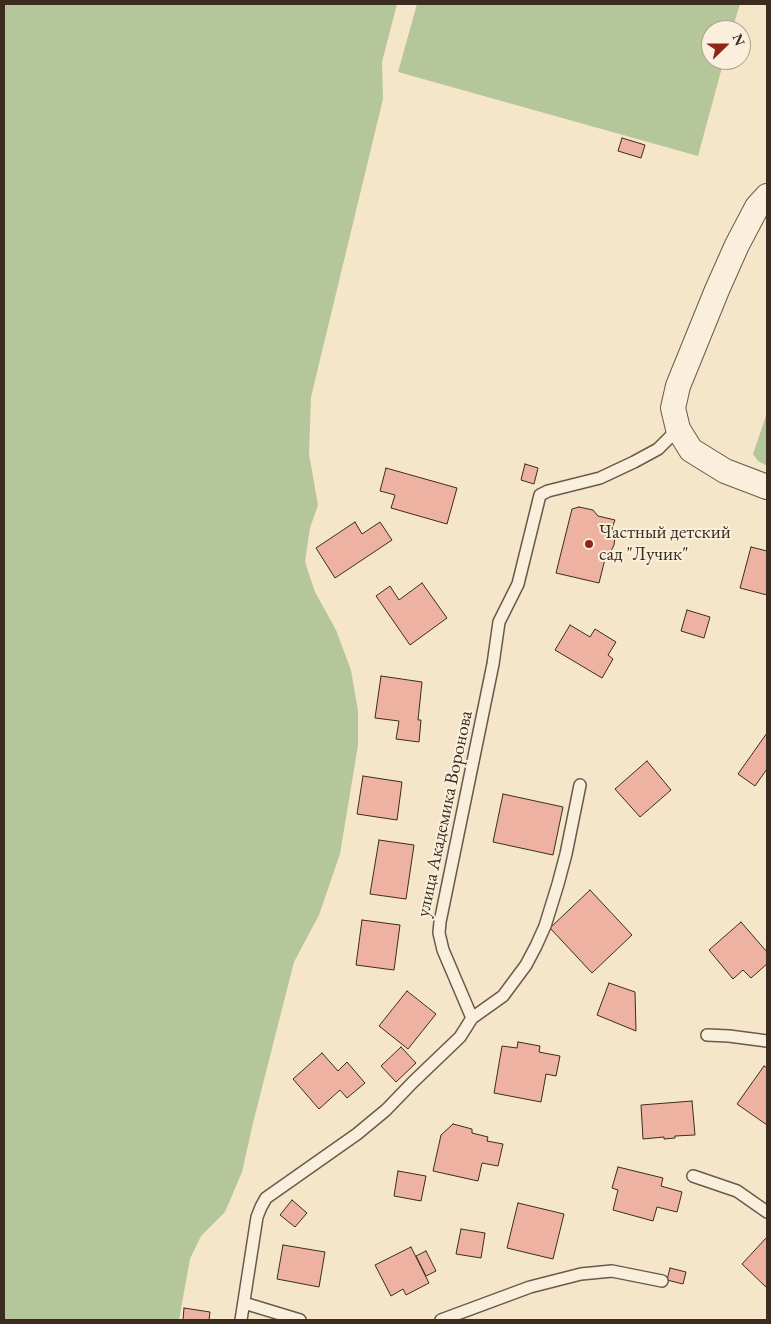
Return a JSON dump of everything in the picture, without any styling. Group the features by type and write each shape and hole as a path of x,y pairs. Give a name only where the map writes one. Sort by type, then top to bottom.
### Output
{"street":[{"path":"767,196 757,207 737,245 678,386 673,408 678,429 691,450 725,471 767,487"}],"lane":[{"name":"улица Академика Воронова","path":"472,1018 443,950 439,933 440,922 494,664 499,622 518,584 540,495 548,491 600,478 634,462 658,449 678,429"},
{"path":"242,1320 258,1217 266,1198 357,1134 386,1110 460,1037 472,1018 502,996 526,965 545,926 558,884 580,785"},
{"path":"707,1035 729,1036 767,1042"},
{"path":"693,1176 737,1190 767,1212"},
{"path":"441,1320 530,1287 581,1274 612,1272 662,1282"},
{"path":"244,1303 300,1320"}],"green space":[{"path":"4,4 397,4 382,62 383,99 311,397 309,454 318,505 310,528 305,562 315,592 336,630 351,670 358,711 358,745 340,854 319,915 294,962 242,1172 225,1212 201,1236 190,1259 179,1320 4,1320"},
{"path":"417,4 740,4 735,20 701,20 701,70 721,70 698,156 398,72"},
{"path":"767,413 767,466 758,461 753,454"}],"building":[{"path":"622,138 645,145 641,158 618,151"},
{"path":"525,464 538,468 534,484 521,480"},
{"path":"386,468 457,488 447,524 391,508 395,495 380,491"},
{"name":"Частный детский сад \"Лучик\"","path":"579,507 593,510 598,516 615,520 612,528 615,538 614,545 610,553 606,555 599,583 556,573 572,509"},
{"path":"355,522 362,534 380,522 392,540 335,578 316,548"},
{"path":"751,547 767,551 767,595 740,588"},
{"path":"422,583 447,618 410,645 376,596 390,586 399,600"},
{"path":"687,610 710,617 704,638 681,631"},
{"path":"570,625 590,637 595,629 616,642 608,655 613,659 602,678 555,650"},
{"path":"381,676 422,682 418,720 421,720 419,742 396,739 399,721 375,718"},
{"path":"767,733 767,769 755,786 738,774"},
{"path":"647,761 671,790 640,817 615,789"},
{"path":"363,776 402,782 397,820 357,814"},
{"path":"503,794 563,807 553,855 493,842"},
{"path":"379,840 414,845 406,899 370,894"},
{"path":"590,890 632,935 592,973 550,928"},
{"path":"362,920 400,925 394,970 356,965"},
{"path":"741,922 767,952 767,964 751,978 743,970 733,979 709,950"},
{"path":"609,983 635,992 636,1031 597,1015"},
{"path":"407,991 436,1014 408,1049 379,1026"},
{"path":"518,1042 540,1046 539,1052 560,1056 556,1076 546,1074 541,1102 494,1093 502,1046 517,1048"},
{"path":"401,1047 416,1063 396,1082 381,1066"},
{"path":"322,1053 338,1071 347,1062 365,1083 347,1098 340,1090 319,1109 293,1079"},
{"path":"764,1066 767,1068 767,1125 737,1104"},
{"path":"692,1101 695,1135 675,1136 675,1138 664,1139 664,1137 643,1139 641,1105"},
{"path":"453,1124 472,1129 472,1133 488,1137 487,1141 503,1144 498,1166 482,1163 478,1181 433,1171 441,1135"},
{"path":"618,1167 663,1178 661,1186 682,1192 677,1212 657,1207 653,1221 613,1210 618,1190 612,1188"},
{"path":"398,1171 426,1176 421,1201 394,1196"},
{"path":"292,1200 307,1213 295,1227 280,1215"},
{"path":"518,1203 564,1214 553,1259 507,1248"},
{"path":"461,1229 485,1233 481,1258 456,1254"},
{"path":"767,1237 767,1288 742,1264"},
{"path":"283,1245 325,1252 319,1287 277,1279"},
{"path":"411,1247 429,1283 406,1295 403,1289 391,1296 375,1265"},
{"path":"426,1251 436,1271 426,1276 416,1256"},
{"path":"670,1268 686,1272 683,1284 667,1280"},
{"path":"184,1308 210,1312 209,1320 183,1320"}],"place":[{"name":"Частный детский сад \"Лучик\"","path":"589,544"}]}
